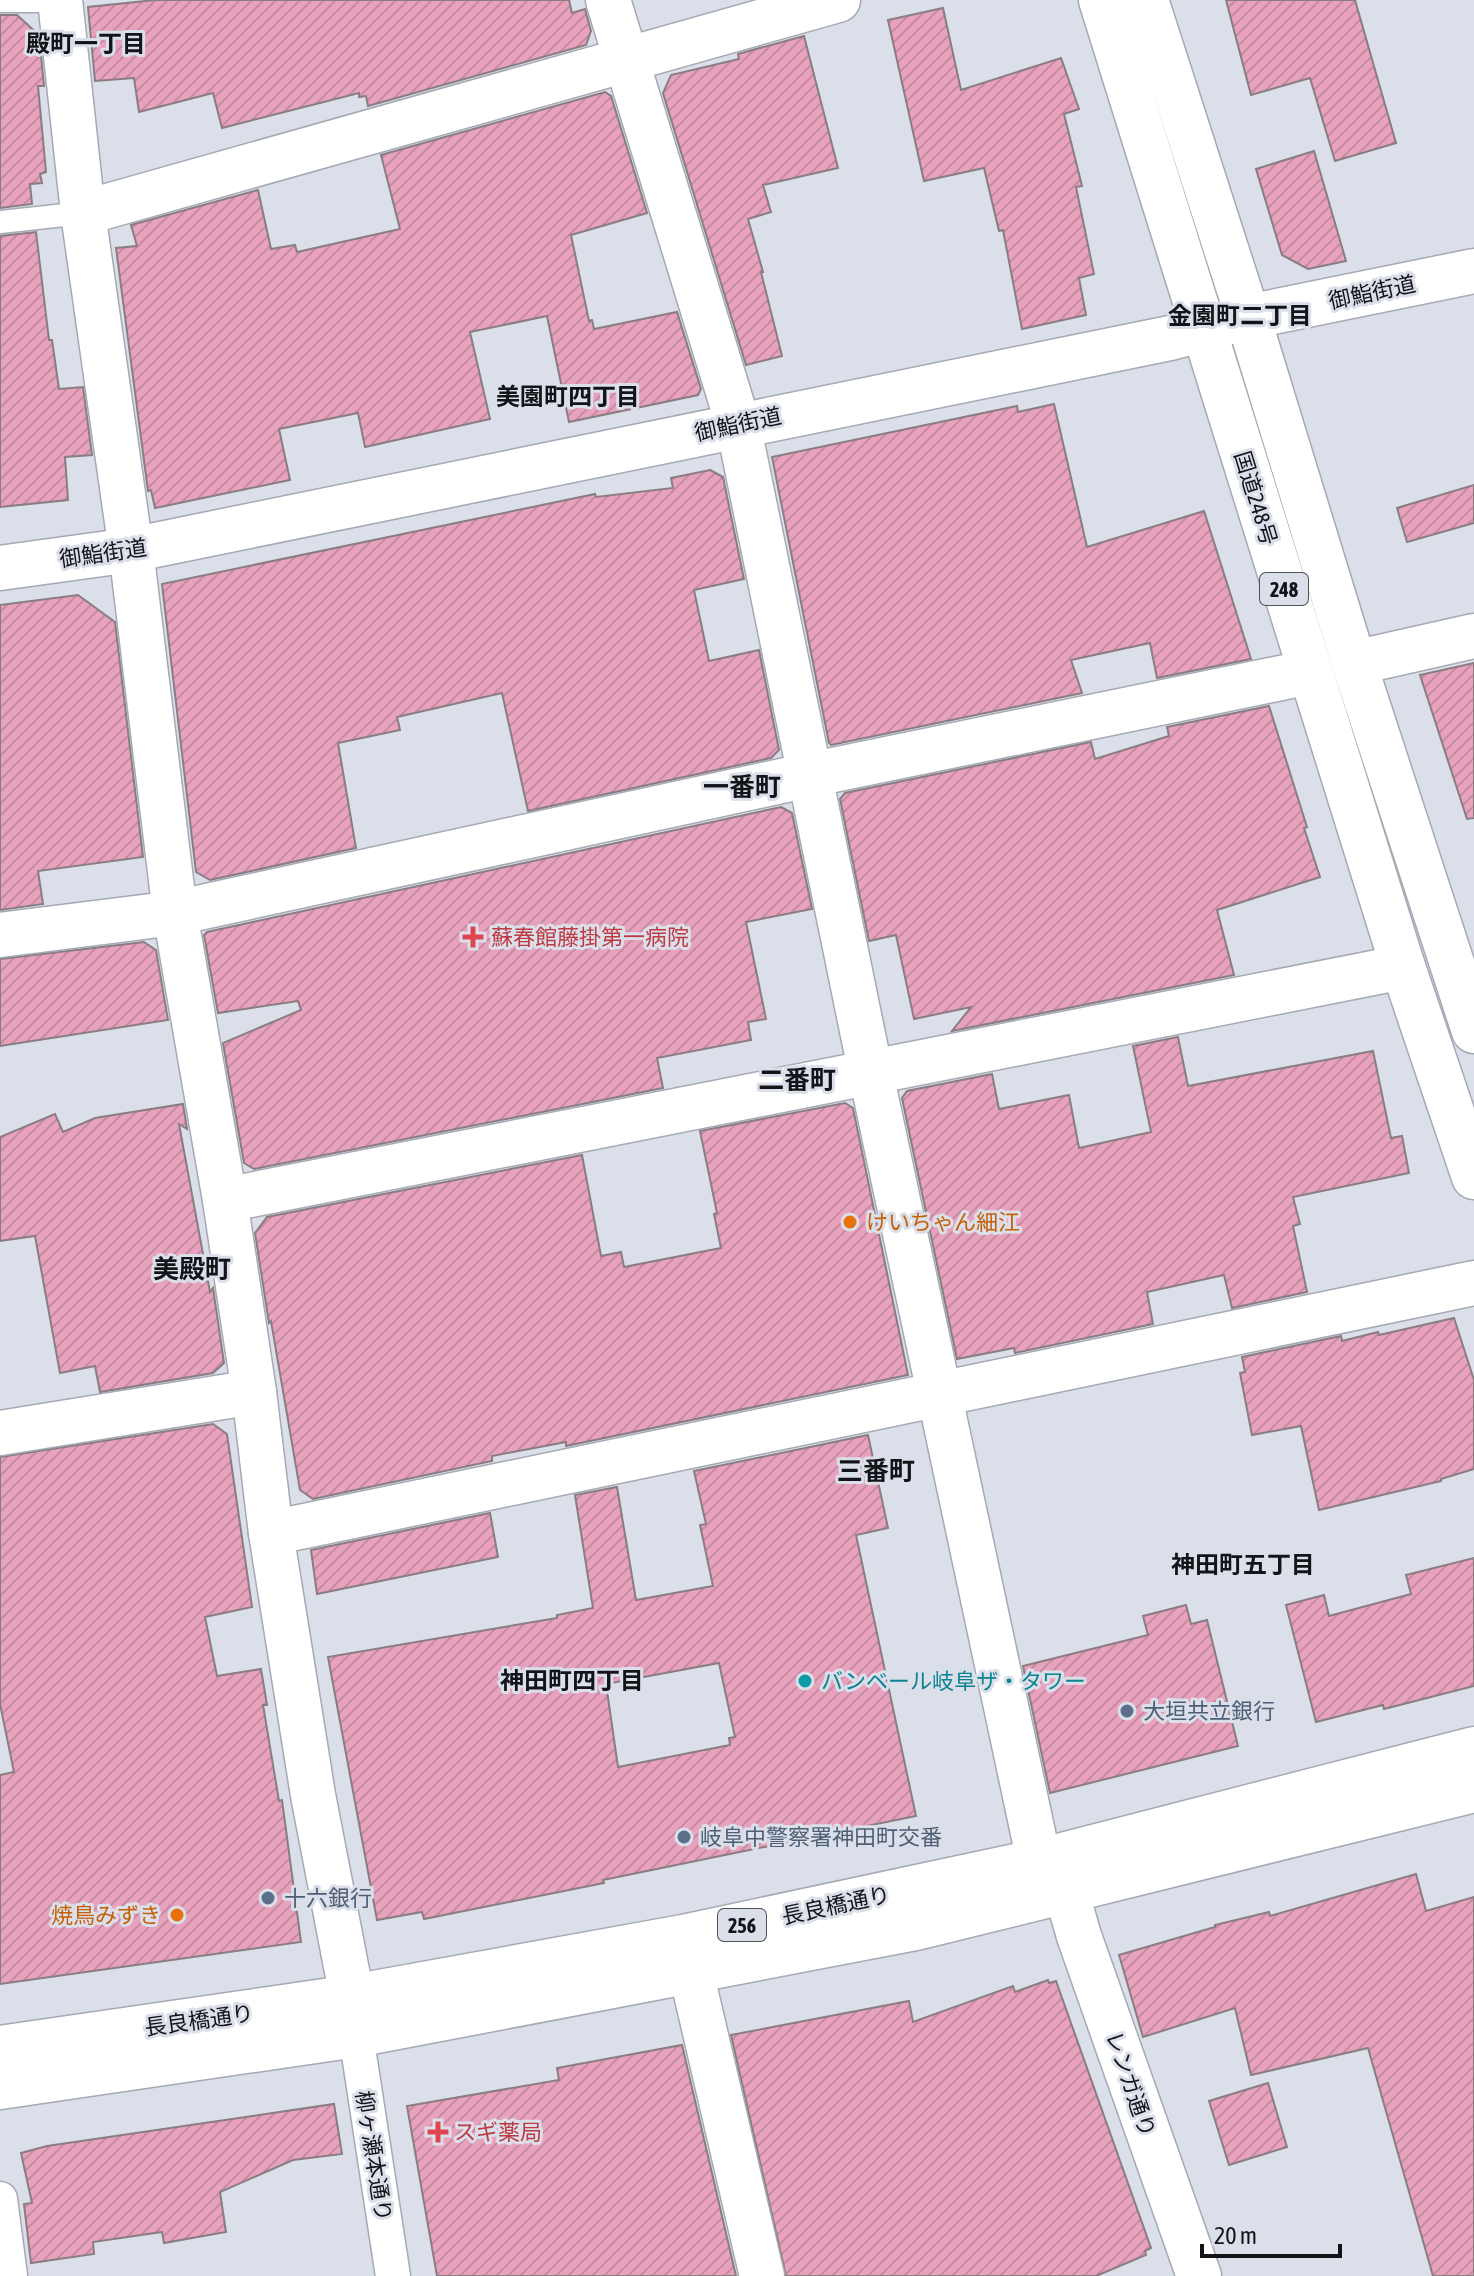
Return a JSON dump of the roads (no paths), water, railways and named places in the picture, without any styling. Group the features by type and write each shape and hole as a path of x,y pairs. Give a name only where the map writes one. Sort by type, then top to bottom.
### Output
{"main road":[{"path":"60,0 83,213 131,550 175,913 225,1200 254,1392 271,1533 313,1795 354,2016"},
{"name":"レンガ通り","path":"608,0 738,424 938,1395 1052,1876 1079,1936 1199,2276"},
{"path":"83,213 838,0"},
{"name":"国道248号","path":"1101,0 1403,967 1474,1177"},
{"name":"国道248号","path":"1146,0 1248,317 1354,663 1461,951 1474,1031"},
{"name":"御鮨街道","path":"0,568 131,550 1204,330 1248,317 1474,271"},
{"path":"1354,663 1474,636"},
{"path":"0,935 175,913 809,775 1310,672"},
{"path":"225,1200 1403,967"},
{"path":"271,1533 1474,1283"},
{"path":"0,1433 254,1392"},
{"name":"長良橋通り","path":"0,2048 354,2016 691,1972 916,1928 1052,1876 1474,1749"},
{"name":"長良橋通り","path":"0,2087 354,2016 698,1934 1052,1876 1474,1790"},
{"path":"691,1972 762,2276"}],"street":[{"name":"柳ヶ瀬本通り","path":"354,2016 393,2276"},
{"path":"0,2199 10,2276"}],"lane":[{"path":"0,1 60,0"},
{"path":"0,222 83,213"}],"place":[{"name":"蘇春館藤掛第一病院","path":"473,937"},
{"name":"けいちゃん細江","path":"850,1222"},
{"name":"バンベール岐阜ザ・タワー","path":"805,1681"},
{"name":"大垣共立銀行","path":"1127,1711"},
{"name":"岐阜中警察署神田町交番","path":"684,1837"},
{"name":"十六銀行","path":"268,1898"},
{"name":"焼鳥みずき","path":"177,1915"},
{"name":"スギ薬局","path":"438,2132"}],"district":[{"name":"殿町一丁目","path":"86,43"},
{"name":"金園町二丁目","path":"1240,315"},
{"name":"美園町四丁目","path":"568,396"},
{"name":"一番町","path":"742,787"},
{"name":"二番町","path":"797,1080"},
{"name":"美殿町","path":"192,1269"},
{"name":"三番町","path":"876,1471"},
{"name":"神田町五丁目","path":"1243,1564"},
{"name":"神田町四丁目","path":"572,1680"}]}
